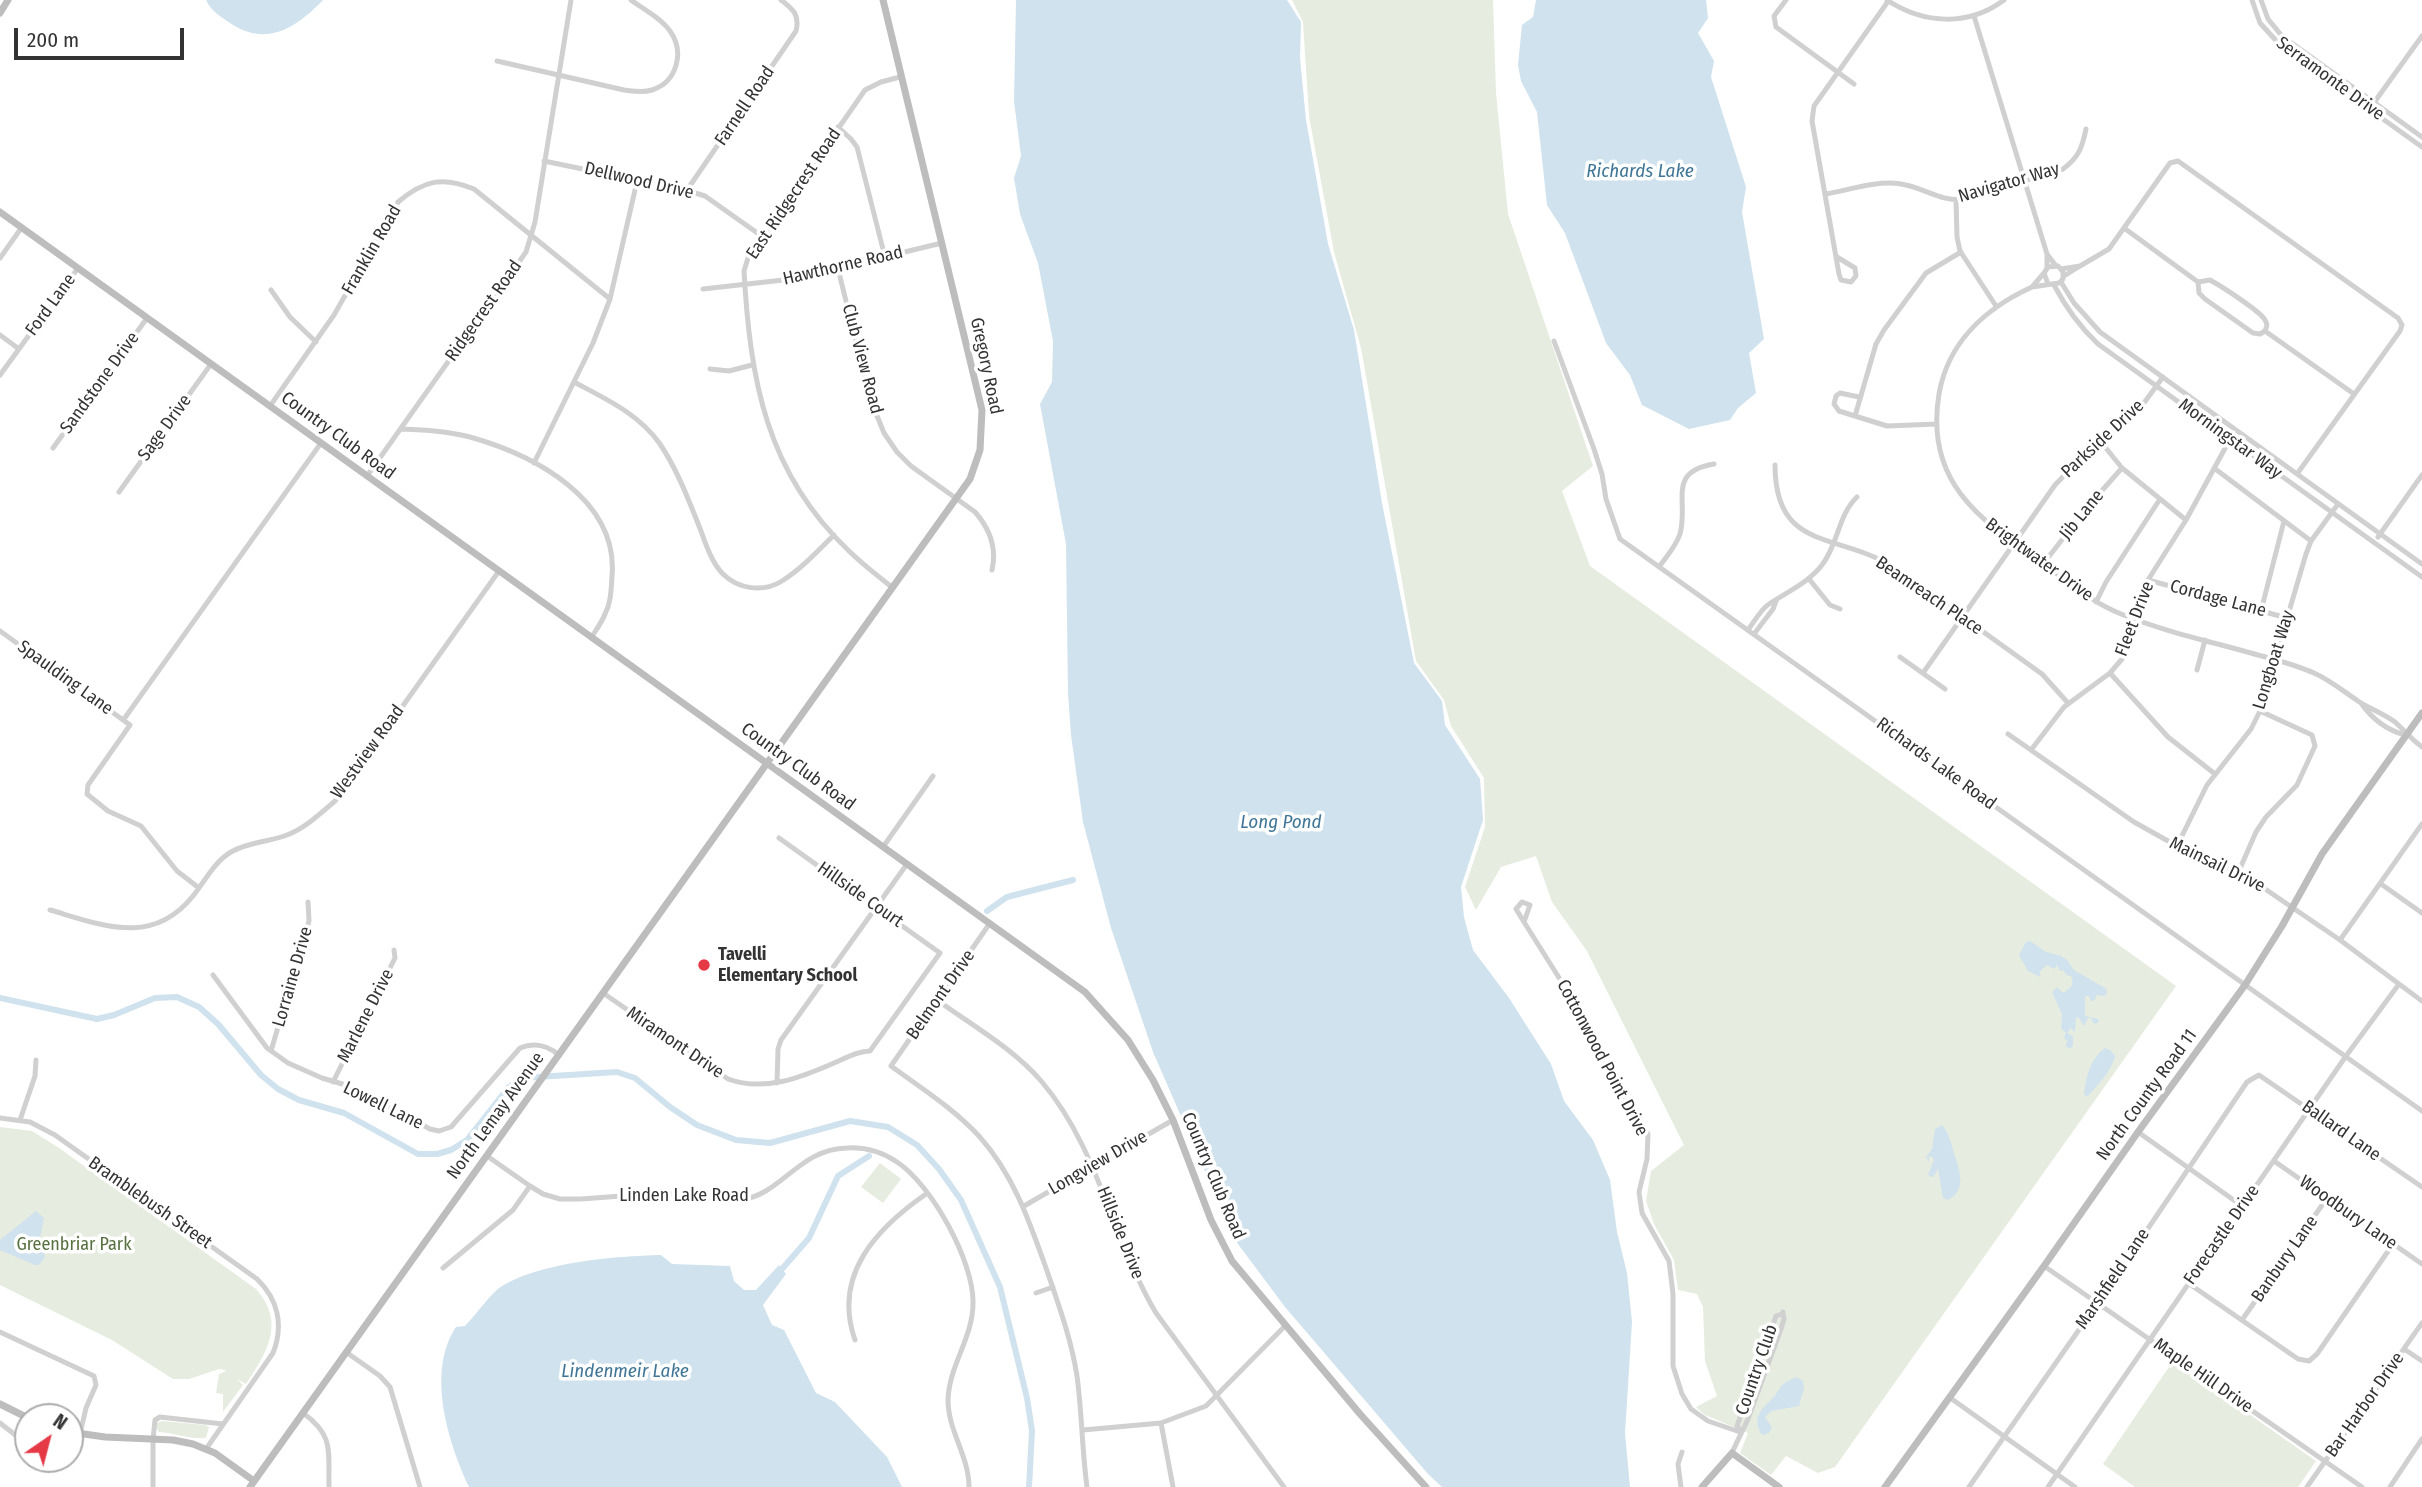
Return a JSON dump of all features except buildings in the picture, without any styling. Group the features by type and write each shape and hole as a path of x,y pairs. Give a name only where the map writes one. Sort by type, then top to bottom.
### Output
{"street":[{"path":"0,12 8,0"},
{"name":"Ridgecrest Road","path":"367,476 526,252 532,235 571,0"},
{"path":"497,61 641,92 660,87 671,77 678,58 678,47 673,33 666,26 631,0"},
{"name":"Farnell Road","path":"687,191 796,31 797,19 792,8 781,0"},
{"path":"1786,0 1773,20 1776,27 1854,84"},
{"path":"1837,257 1855,268 1856,276 1851,282 1841,280 1812,121 1814,106 1888,0 1908,12 1931,19 1953,19 1974,16 2004,0"},
{"name":"Serramonte Drive","path":"2252,0 2260,23 2281,46 2422,147"},
{"name":"Serramonte Drive","path":"2261,0 2268,19 2275,28 2302,51 2422,137"},
{"name":"Gregory Road","path":"767,764 958,499 970,480 980,450 982,410 882,1"},
{"path":"1974,16 2047,254 2058,267"},
{"path":"2369,109 2422,36"},
{"path":"2297,58 2302,51"},
{"name":"East Ridgecrest Road","path":"893,588 848,550 819,518 790,476 779,453 760,402 752,365 744,271 748,258 865,90 900,77"},
{"path":"838,127 857,147 885,257"},
{"name":"Navigator Way","path":"1826,194 1890,183 1903,184 1956,200 2063,169 2082,151 2087,129"},
{"name":"Dellwood Drive","path":"544,161 705,197 763,237"},
{"path":"2032,287 2062,279 2109,249 2170,163 2178,161 2398,318 2402,325 2297,474"},
{"name":"Franklin Road","path":"270,406 334,315 398,202 412,190 434,181 457,182 474,189 610,299"},
{"path":"534,463 593,343 610,299 635,190"},
{"path":"1956,200 1957,237 1961,253 1996,306"},
{"name":"Country Club Road","path":"0,212 1069,979 1101,1009 1128,1040 1145,1066 1173,1121 1218,1237 1244,1276 1360,1414 1426,1487"},
{"path":"0,257 22,227"},
{"path":"2124,228 2198,282 2210,280 2246,304 2264,318 2267,324 2265,331 2260,334 2253,333 2205,299 2199,293 2198,282"},
{"name":"Hawthorne Road","path":"703,289 792,279 942,243"},
{"path":"1855,416 1876,344 1884,330 1926,273 1961,253"},
{"path":"2032,287 2045,271 2047,254"},
{"path":"2045,271 2058,267 2080,266"},
{"name":"Morningstar Way","path":"2058,267 2074,303 2100,332 2422,564"},
{"name":"Ford Lane","path":"0,375 78,268"},
{"name":"Club View Road","path":"838,269 871,401 884,433 911,466 975,512 989,531 995,558 992,570"},
{"name":"Morningstar Way","path":"2045,271 2066,308 2098,344 2422,577"},
{"name":"Brightwater Drive","path":"2032,287 1996,306 1970,330 1950,360 1940,391 1937,424 1946,466 1961,496 1985,522 2096,602 2136,619 2316,674 2361,703 2369,715 2393,732 2406,735 2422,747"},
{"path":"271,290 290,317 316,342"},
{"name":"Sandstone Drive","path":"53,448 147,318"},
{"path":"2265,331 2354,394"},
{"path":"0,335 19,349"},
{"name":"Richards Lake Road","path":"1554,341 1594,449 1606,499 1620,539 2422,1111"},
{"name":"Sage Drive","path":"119,492 211,364"},
{"path":"710,369 729,371 752,365"},
{"name":"Parkside Drive","path":"1923,673 2055,485 2076,463 2141,407 2163,377"},
{"path":"574,382 619,406 639,421 658,442 674,467 709,552 721,572 734,582 760,588 781,582 834,535"},
{"path":"1859,397 1840,393 1834,401 1839,411 1887,426 1937,424"},
{"path":"401,429 428,430 468,437 503,448 534,463 579,494 590,506 605,534 613,570 606,614 592,638"},
{"name":"Fleet Drive","path":"2031,750 2068,703 2110,673 2126,650 2148,580 2186,520 2235,430"},
{"path":"2101,442 2122,468 2186,520"},
{"path":"124,719 321,443"},
{"path":"1659,567 1681,531 1680,496 1684,481 1696,468 1714,464"},
{"name":"Beamreach Place","path":"1775,465 1776,491 1787,516 1808,534 1886,563 2042,674 2068,703"},
{"name":"Jib Lane","path":"2043,564 2122,468"},
{"path":"2214,468 2311,541"},
{"path":"2374,542 2422,475"},
{"path":"1748,630 1768,604 1809,579 1823,564 1835,543 1849,505 1857,497"},
{"path":"2096,602 2160,499"},
{"name":"Longboat Way","path":"2177,846 2215,774 2251,729 2260,711 2311,541 2338,504"},
{"path":"2261,611 2284,521"},
{"name":"Westview Road","path":"50,911 108,927 134,929 153,925 174,915 184,906 227,854 241,847 286,836 297,830 335,801 499,571"},
{"path":"1809,579 1830,605 1840,609"},
{"name":"Cordage Lane","path":"2148,580 2287,618"},
{"path":"1754,634 1776,601"},
{"name":"Spaulding Lane","path":"0,631 130,725 88,785 87,794 108,811 141,826 171,865 199,888"},
{"path":"2197,670 2205,639"},
{"path":"1900,657 1945,689"},
{"path":"2110,673 2168,737 2215,774"},
{"path":"2238,873 2256,832 2266,817 2297,785 2315,746 2312,735 2260,711"},
{"name":"North County Road 11","path":"1885,1487 2245,985 2293,908 2322,854 2422,713"},
{"name":"Mainsail Drive","path":"2008,734 2113,809 2177,846 2238,873 2293,908 2422,1001"},
{"name":"North Lemay Avenue","path":"252,1484 767,764"},
{"path":"883,846 933,776"},
{"path":"2340,940 2421,829"},
{"name":"Hillside Court","path":"779,838 940,953 870,1051"},
{"path":"777,1083 780,1040 907,864"},
{"path":"2381,884 2422,914"},
{"name":"Lorraine Drive","path":"271,1051 309,921 308,902"},
{"name":"Cottonwood Point Drive","path":"1524,922 1573,1000 1595,1048 1648,1134 1647,1159 1639,1192 1642,1213 1669,1261 1673,1294 1673,1366 1682,1394 1691,1409 1708,1421 1740,1431"},
{"name":"Belmont Drive","path":"990,923 891,1066 946,1106 979,1136 1007,1173 1024,1206"},
{"name":"Marlene Drive","path":"333,1082 395,958 394,950"},
{"name":"Lowell Lane","path":"213,975 271,1051 288,1063 349,1086 430,1129 439,1131 451,1128 520,1048 540,1045 559,1055"},
{"name":"Forecastle Drive","path":"2048,1487 2346,1056 2399,984"},
{"name":"Miramont Drive","path":"603,993 728,1079 742,1084 758,1086 777,1083 819,1070 861,1051 870,1051"},
{"name":"Hillside Drive","path":"937,1000 1014,1055 1043,1083 1060,1107 1093,1166 1147,1298 1216,1397 1284,1487"},
{"path":"20,1120 35,1076 36,1060"},
{"name":"Ballard Lane","path":"2259,1075 2422,1187"},
{"name":"Marshfield Lane","path":"1969,1487 2247,1082 2259,1075"},
{"name":"Bramblebush Street","path":"0,1118 20,1120 55,1135 257,1279 272,1298 278,1317 278,1337 273,1353 223,1424"},
{"name":"Longview Drive","path":"1024,1206 1173,1121"},
{"path":"2138,1132 2242,1206"},
{"name":"Linden Lake Road","path":"487,1156 530,1186 552,1197 570,1200 662,1193 750,1199 766,1191 807,1159 821,1152 849,1147 862,1148 888,1157 907,1170 949,1227 965,1263 973,1290 970,1329 953,1369 948,1404 950,1420 967,1461 970,1487"},
{"name":"Woodbury Lane","path":"2274,1161 2422,1265"},
{"path":"443,1268 513,1210 530,1186"},
{"path":"855,1340 848,1318 848,1297 859,1265 884,1227 926,1194"},
{"name":"Banbury Lane","path":"2242,1320 2328,1198"},
{"path":"1024,1206 1053,1287 1072,1352 1083,1430 1082,1448 1087,1487"},
{"path":"2189,1283 2298,1359 2309,1361 2393,1244"},
{"name":"Maple Hill Drive","path":"2044,1266 2362,1487"},
{"path":"1036,1293 1053,1287"},
{"name":"Country Club","path":"1740,1431 1745,1427 1781,1329 1784,1319 1782,1313"},
{"name":"Bar Harbor Drive","path":"2308,1487 2422,1323"},
{"path":"1083,1430 1161,1423 1206,1406 1285,1326"},
{"path":"0,1332 94,1376 96,1385 84,1417"},
{"path":"2404,1349 2422,1361"},
{"path":"346,1352 380,1376 390,1387 420,1487"},
{"path":"1948,1397 2075,1487"},
{"path":"303,1413 320,1427 328,1443 329,1487"},
{"path":"153,1487 154,1421 159,1418 223,1424 206,1448"},
{"path":"0,1423 14,1434"},
{"path":"1161,1423 1173,1487"},
{"path":"1702,1487 1732,1453 1740,1431"},
{"path":"84,1434 180,1441 206,1448 252,1484"},
{"path":"2390,1487 2422,1439"},
{"path":"1681,1487 1678,1464 1682,1452"},
{"path":"1732,1453 1779,1487"}],"green space":[{"path":"1292,0 1493,0 1496,93 1508,214 1593,466 1562,491 1590,566 2176,986 1835,1467 1818,1473 1786,1456 1771,1475 1740,1453 1748,1433 1705,1415 1696,1407 1717,1396 1705,1361 1703,1307 1697,1294 1678,1290 1674,1260 1654,1224 1646,1201 1651,1171 1684,1145 1587,951 1552,902 1536,856 1501,867 1476,910 1465,887 1485,827 1484,778 1451,726 1444,700 1416,661 1361,348 1334,252 1309,116 1303,22"},
{"name":"Greenbriar Park","path":"0,1127 32,1131 59,1148 256,1289 270,1314 270,1337 261,1360 246,1384 237,1379 243,1385 223,1412 223,1394 216,1393 219,1374 225,1370 219,1369 189,1379 173,1379 112,1340 0,1285"},
{"path":"880,1163 901,1179 883,1203 861,1187"},
{"path":"2173,1361 2316,1461 2298,1487 2135,1487 2103,1464"},
{"path":"162,1421 209,1427 206,1438 196,1438 159,1432 157,1423"}],"water":[{"path":"206,0 323,0 292,26 269,34 256,34 230,23 213,10"},
{"name":"Long Pond","path":"1016,0 1287,0 1301,22 1300,58 1306,120 1328,244 1354,330 1382,503 1414,663 1442,701 1445,725 1480,779 1483,820 1461,887 1464,917 1473,950 1509,998 1551,1064 1564,1101 1593,1140 1610,1180 1617,1232 1627,1273 1632,1322 1625,1433 1630,1487 1442,1487 1285,1307 1235,1240 1153,1052 1111,928 1083,822 1071,735 1066,544 1040,404 1052,382 1053,341 1038,263 1020,214 1014,178 1021,156 1014,101"},
{"name":"Richards Lake","path":"1536,0 1706,0 1708,18 1698,33 1714,61 1711,77 1746,187 1742,212 1764,339 1749,353 1756,393 1738,408 1730,420 1689,429 1642,405 1630,375 1606,343 1565,233 1547,205 1537,112 1521,81 1518,65 1522,25 1533,17"},
{"path":"2030,941 2046,952 2061,956 2074,970 2105,988 2107,992 2105,996 2096,995 2095,1000 2091,1001 2089,996 2085,996 2085,1016 2098,1019 2099,1022 2094,1024 2091,1018 2088,1018 2084,1026 2076,1017 2075,1033 2071,1028 2067,1033 2073,1036 2071,1049 2065,1046 2068,1041 2061,1028 2062,1014 2052,992 2057,987 2063,993 2068,990 2072,984 2071,976 2063,970 2060,971 2057,965 2054,969 2047,965 2040,971 2040,977 2028,971 2019,955 2026,942"},
{"path":"2105,1048 2115,1056 2111,1067 2088,1096 2084,1095 2090,1069"},
{"path":"1942,1125 1950,1140 1960,1178 1958,1190 1948,1200 1943,1198 1938,1169 1933,1177 1928,1175 1934,1160 1931,1156 1929,1162 1926,1157 1932,1149 1935,1129"},
{"path":"36,1211 44,1218 40,1238 45,1257 39,1265 0,1250 0,1240"},
{"name":"Lindenmeir Lake","path":"661,1255 672,1264 730,1266 734,1281 744,1290 756,1290 779,1265 786,1274 763,1305 772,1325 784,1330 816,1393 835,1402 887,1457 902,1487 469,1487 448,1428 441,1386 447,1345 456,1327 465,1326 502,1286 537,1271 601,1259"},
{"path":"1797,1377 1803,1381 1804,1388 1799,1406 1771,1411 1765,1417 1772,1427 1769,1433 1762,1435 1758,1425 1761,1412 1783,1385"}],"waterway":[{"path":"987,911 1007,897 1073,880"},
{"path":"0,998 97,1019 155,998 177,997 199,1007 218,1024 261,1075 278,1089 299,1100 344,1113 418,1154 437,1154 451,1150 467,1140 508,1088 521,1078 617,1072 635,1078 697,1125 736,1140 770,1143 850,1121 888,1127 917,1145 939,1169 961,1200 1000,1287 1027,1398 1032,1431 1029,1487"},
{"path":"782,1269 809,1238 838,1176 869,1156"}],"place":[{"name":"Tavelli Elementary School","path":"704,965"}]}
